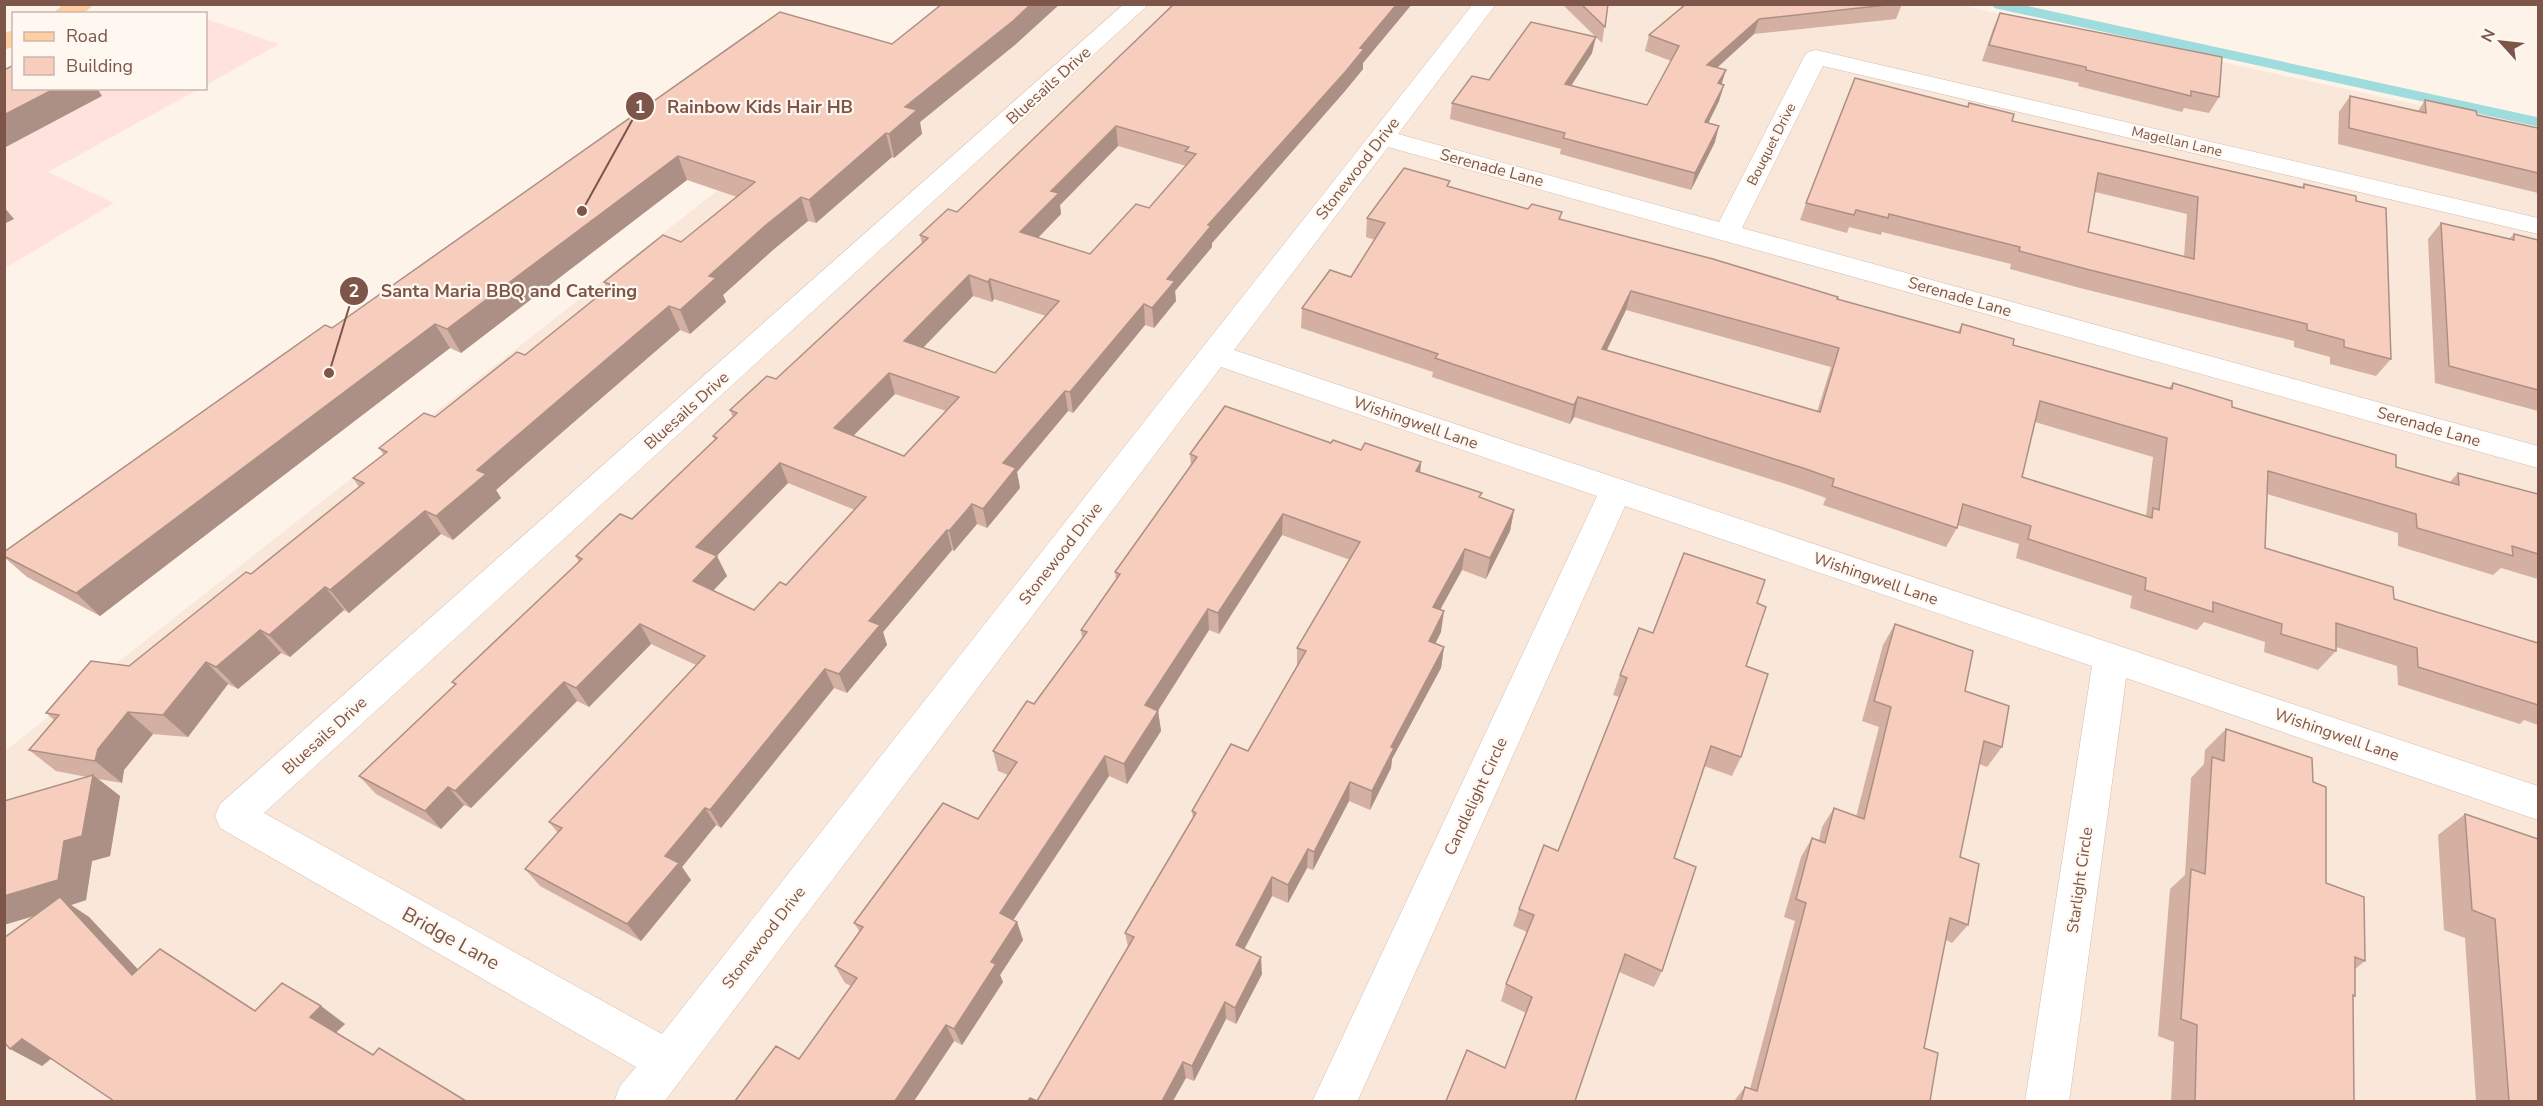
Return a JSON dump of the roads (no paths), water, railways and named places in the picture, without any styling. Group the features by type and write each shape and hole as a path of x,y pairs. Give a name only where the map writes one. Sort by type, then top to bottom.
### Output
{"main road":[{"path":"68,12 83,4"}],"street":[{"name":"Bluesails Drive","path":"234,816 1138,4"},
{"name":"Stonewood Drive","path":"636,1101 1485,4"},
{"name":"Magellan Lane","path":"1816,57 2538,226"},
{"name":"Bouquet Drive","path":"1727,231 1816,57"},
{"name":"Serenade Lane","path":"1382,137 2538,457"},
{"name":"Wishingwell Lane","path":"1214,354 2538,803"},
{"name":"Candlelight Circle","path":"1334,1101 1616,490"},
{"name":"Starlight Circle","path":"2047,1101 2111,658"},
{"name":"Bridge Lane","path":"234,816 668,1061"}],"waterway":[{"path":"1997,4 2538,122"}],"place":[{"name":"Rainbow Kids Hair HB","path":"582,211"},
{"name":"Santa Maria BBQ and Catering","path":"329,373"}]}
